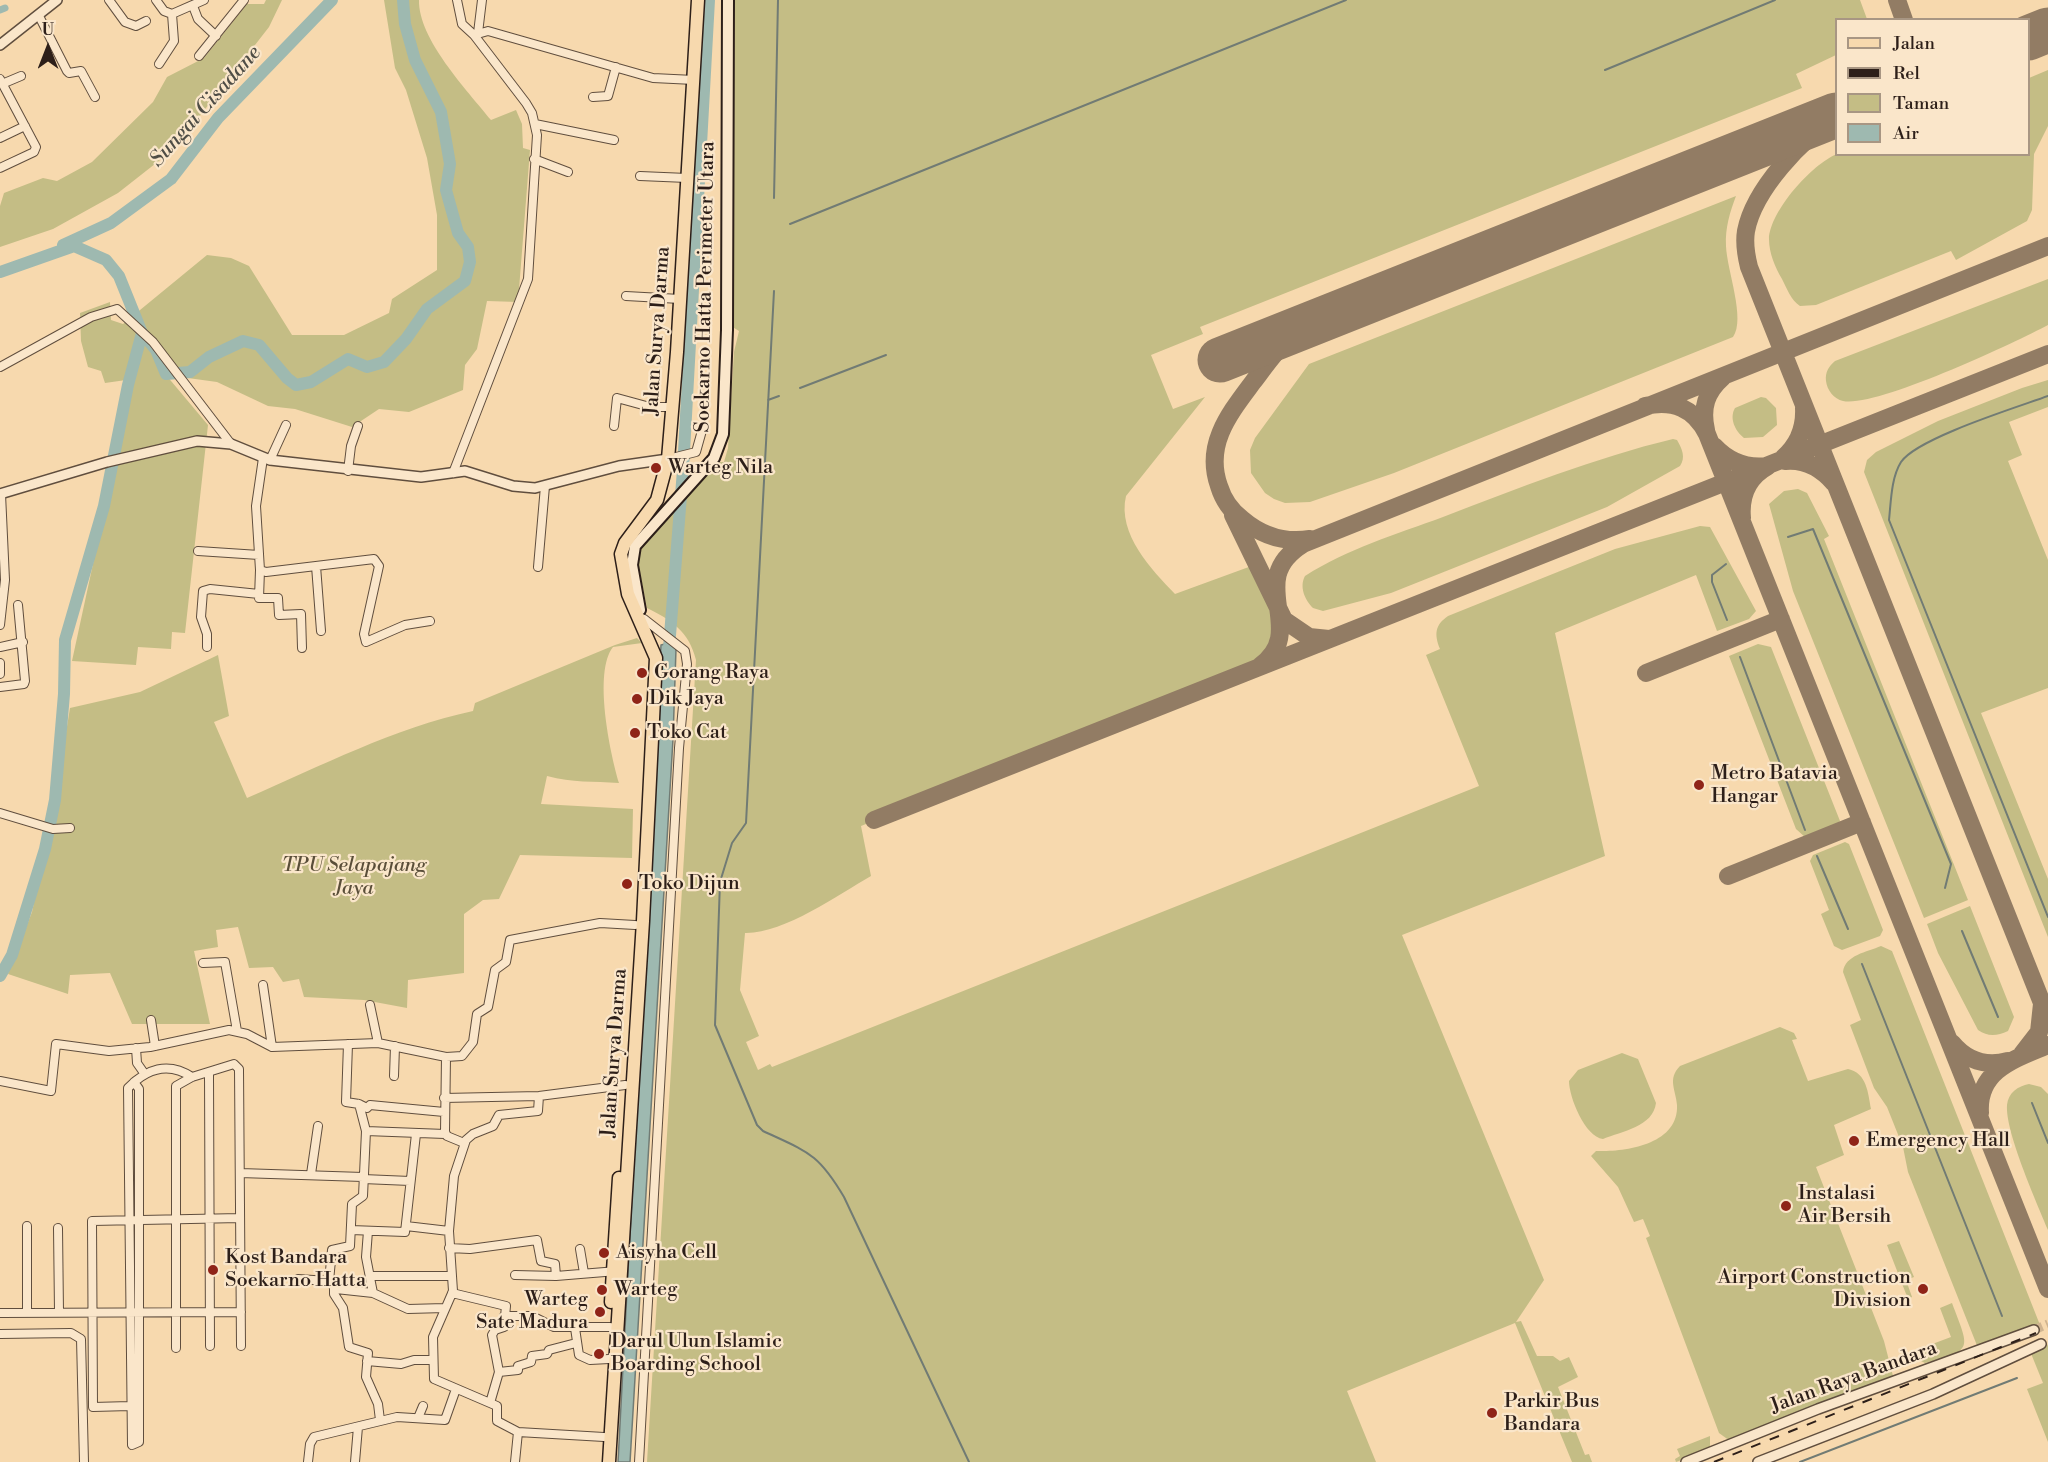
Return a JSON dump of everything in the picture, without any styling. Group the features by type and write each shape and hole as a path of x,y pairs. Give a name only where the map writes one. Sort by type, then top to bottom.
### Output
{"main road":[{"name":"Jalan Surya Darma","path":"603,1462 610,1326 617,1271 651,772 656,658 628,594 621,554 625,543 657,500 672,458 673,407 698,0"},
{"name":"Soekarno Hatta Perimeter Utara","path":"651,647 651,635 637,603 632,555 639,541 718,451 723,434 727,330 728,0"},
{"name":"Jalan Surya Darma","path":"609,1462 625,1085 651,647"}],"street":[{"path":"0,45 57,0"},
{"path":"109,0 125,22 136,26 146,21"},
{"path":"156,0 164,11 172,14 204,0"},
{"path":"199,56 244,0"},
{"path":"453,473 528,279 535,124 526,103 476,34 462,24 457,0"},
{"path":"476,34 482,0"},
{"path":"193,6 198,18 216,36"},
{"path":"159,64 174,41 172,14"},
{"path":"39,16 67,71 69,73 81,71 95,97"},
{"path":"476,34 488,31 653,78 694,80"},
{"path":"593,97 608,96 615,67"},
{"path":"0,168 36,150 1,82 21,76"},
{"path":"535,124 614,140"},
{"path":"0,138 25,126"},
{"path":"534,159 568,172"},
{"path":"639,176 687,178"},
{"path":"626,296 680,299"},
{"path":"0,367 91,317 117,309 153,342 220,425 231,444"},
{"path":"614,426 617,398 650,407 673,407"},
{"path":"286,425 266,459 256,506 260,570 259,594 260,599 279,599 279,615 301,614 302,648"},
{"path":"348,471 351,446 358,426"},
{"path":"0,625 5,580 0,494 117,459 197,441 231,444 266,459 348,471 421,477 465,471 513,486 544,486 567,478 619,466 688,455 699,447 703,427"},
{"path":"538,567 544,486"},
{"path":"198,551 259,555"},
{"path":"260,570 266,572 374,560 378,562 364,634 366,642 405,625 430,621"},
{"path":"316,566 321,631"},
{"path":"207,647 207,634 201,617 203,591 210,589 259,594"},
{"path":"0,687 24,684 23,642 18,604"},
{"path":"639,1462 679,748 687,664 685,651 644,619"},
{"path":"0,647 23,642"},
{"path":"0,663 0,674"},
{"path":"0,813 53,829 70,828"},
{"path":"0,1081 51,1091 56,1044 109,1051 154,1046 219,1030 237,1030 272,1047 378,1042 447,1057 462,1056 471,1048 476,1017 488,1007 495,970 506,962 510,940 600,923 635,925"},
{"path":"203,963 225,962 237,1030"},
{"path":"263,986 272,1047"},
{"path":"370,1005 378,1042"},
{"path":"151,1020 154,1046"},
{"path":"348,1044 346,1102 367,1108 370,1106 444,1112"},
{"path":"394,1077 395,1046"},
{"path":"136,1047 137,1063 144,1073"},
{"path":"445,1134 444,1098 447,1057"},
{"path":"176,1348 176,1088 178,1084 192,1077 209,1074 234,1064 239,1067 242,1346"},
{"path":"134,1082 139,1089 139,1219 134,1313 130,1406 132,1445 139,1442 134,1313 129,1219 128,1088 134,1082 144,1073 154,1069 172,1069 192,1077"},
{"path":"209,1074 210,1346"},
{"path":"444,1098 539,1096 625,1085"},
{"path":"539,1096 538,1111 499,1114 493,1126 473,1134 464,1143 453,1182 449,1231 452,1293 433,1337 434,1379 497,1406 497,1421 518,1432 604,1437"},
{"path":"359,1104 366,1131 362,1199 352,1204 349,1248 332,1250 331,1284 343,1308 349,1347 368,1353 366,1377 378,1404 380,1420"},
{"path":"311,1174 318,1126"},
{"path":"366,1131 445,1134 464,1143"},
{"path":"351,1230 405,1233 416,1134"},
{"path":"240,1173 306,1176 311,1174 410,1181"},
{"path":"130,1406 93,1407 92,1221 240,1218"},
{"path":"27,1226 27,1312"},
{"path":"406,1227 449,1231"},
{"path":"58,1228 58,1312"},
{"path":"368,1231 366,1253 373,1293"},
{"path":"449,1248 470,1249 537,1240 541,1261 555,1264 556,1276"},
{"path":"580,1249 584,1273"},
{"path":"515,1275 556,1276 617,1271"},
{"path":"371,1276 451,1276"},
{"path":"298,1279 373,1293 408,1309 445,1308"},
{"path":"452,1293 505,1305 504,1327 495,1329 492,1335 499,1372 490,1402"},
{"path":"0,1313 241,1312"},
{"path":"504,1316 532,1316 554,1327 610,1326"},
{"path":"575,1328 577,1354 582,1358 609,1359"},
{"name":"Jalan Raya Bandara","path":"1686,1462 1828,1405 2034,1330"},
{"path":"0,1334 70,1333 81,1338 84,1462"},
{"path":"499,1372 518,1370 519,1365 531,1362 532,1356 547,1354 549,1350 576,1343"},
{"name":"Jalan Raya Bandara","path":"1758,1462 1932,1394 2041,1344"},
{"path":"368,1361 401,1364 414,1360 433,1360"},
{"path":"308,1462 312,1438 397,1417 445,1420 456,1389"},
{"path":"418,1418 423,1406"},
{"path":"355,1462 358,1427"},
{"path":"515,1462 518,1432"}],"green space":[{"path":"266,0 282,0 269,27 174,149 118,193 53,229 0,247 0,206 4,193 43,178 57,181 92,162 153,102 167,77 204,58 247,4 264,4"},
{"path":"384,0 419,0 426,31 435,47 457,79 491,120 516,110 522,124 523,148 530,150 518,302 487,301 477,349 465,365 463,390 409,412 379,409 352,427 295,409 268,406 217,382 166,375 208,425 185,633 172,632 171,649 138,647 136,665 72,661 133,379 105,383 101,371 88,367 81,341 80,313 110,302 111,320 123,324 207,255 231,258 249,266 292,335 344,335 389,313 392,299 437,270 437,215 427,158 406,90 395,68"},
{"path":"735,0 1860,0 1867,18 1835,18 1835,55 1796,74 1802,88 1200,327 1203,334 1151,355 1173,409 1205,397 1126,496 1125,510 1131,537 1156,574 1175,594 1257,564 1271,593 1280,621 1280,634 1276,647 1267,659 1252,670 861,826 871,876 827,903 793,920 760,932 745,933 740,990 759,1036 746,1042 758,1070 770,1064 772,1067 1479,786 1426,655 1440,649 1436,634 1440,623 1448,616 1615,549 1700,526 1710,527 1756,611 1749,619 1717,631 1696,575 1555,633 1605,856 1402,935 1544,1280 1516,1322 1521,1321 1537,1356 1553,1356 1560,1361 1569,1357 1578,1377 1558,1387 1585,1455 1589,1454 1592,1462 1572,1462 1515,1323 1347,1391 1376,1462 647,1462 696,660 684,634 664,617 647,608 635,549 717,462 724,462 728,448 734,352 739,331 731,326"},
{"path":"2048,70 2048,126 2034,154 2032,210 2027,221 1956,260 1951,251 1816,305 1800,306 1794,301 1775,265 1769,239 1771,228 1784,202 1805,178 1835,155 2030,156 2030,78"},
{"path":"1736,196 1728,220 1726,239 1738,319 1733,337 1394,473 1310,502 1285,503 1274,499 1265,493 1251,473 1250,450 1255,438 1309,364"},
{"path":"2048,279 2048,325 2031,334 1977,359 1884,395 1843,401 1834,396 1828,388 1827,372 1835,361"},
{"path":"2048,380 2048,407 2009,422 2022,455 2008,461 2048,560 2048,688 1981,713 2048,879 2048,937 1864,472 1867,460 1876,452 1938,421"},
{"path":"1761,397 1766,398 1776,408 1777,425 1763,437 1744,438 1734,424 1733,412 1735,408"},
{"path":"1673,439 1677,440 1683,453 1680,466 1607,507 1391,593 1323,611 1313,608 1305,597 1303,580 1305,576 1355,550 1557,474"},
{"path":"1798,489 1807,493 1829,536 1824,539 1968,900 1924,918 1793,591 1769,504 1784,491"},
{"name":"TPU Selapajang Jaya","path":"637,638 642,643 613,647 607,659 604,675 605,713 611,753 619,783 574,781 547,776 541,804 633,809 632,858 520,855 499,899 483,900 464,914 464,973 408,980 407,1008 364,1000 304,997 299,979 283,982 273,967 249,968 238,927 216,930 218,947 194,951 210,1024 132,1024 110,973 70,975 68,994 8,974 32,912 54,807 70,708 140,692 218,655 229,716 214,722 247,798 386,738 444,718 473,711 475,703 615,645"},
{"path":"1758,644 1771,647 1840,821 1836,827 1806,838 1796,829 1729,656"},
{"path":"1845,842 1849,844 1883,930 1880,936 1842,950 1834,946 1821,914 1829,910 1810,861 1813,855"},
{"path":"1970,906 2014,1017 2008,1031 2000,1034 1989,1035 1978,1030 1938,953 1927,924"},
{"path":"1881,946 1892,951 2040,1325 1982,1349 1978,1348 1908,1172 1903,1147 1887,1107 1874,1088 1850,1025 1861,1020 1843,972 1845,966 1852,958"},
{"path":"1780,1027 1794,1033 1797,1039 1792,1040 1808,1081 1848,1069 1859,1075 1866,1084 1871,1109 1834,1125 1844,1155 1816,1167 1884,1341 1893,1376 1730,1441 1719,1433 1646,1238 1650,1236 1643,1219 1634,1222 1618,1187 1591,1156 1596,1151 1621,1150 1648,1143 1669,1129 1675,1119 1677,1105 1673,1080 1680,1066"},
{"path":"1622,1053 1638,1059 1656,1103 1654,1111 1643,1123 1603,1139 1596,1137 1584,1124 1575,1106 1569,1081 1578,1070"},
{"path":"2029,1084 2041,1087 2048,1094 2048,1230 2023,1168 2008,1117 2009,1097 2017,1088"},
{"path":"1899,1241 1914,1277 1906,1280 1912,1297 1908,1299 1887,1245"},
{"path":"1952,1303 1962,1330 1964,1345 1953,1355 1925,1363 1921,1361 1917,1353 1919,1349 1951,1337 1940,1308"},
{"path":"2047,1344 2048,1442 2027,1389 2043,1383 2030,1351"},
{"path":"1710,1436 1710,1449 1676,1462 1675,1459 1680,1456 1677,1449"}],"water":[{"path":"669,643 676,649 673,739 630,1462 618,1462 661,645"}],"waterway":[{"name":"Sungai Cisadane","path":"63,245 111,223 171,179 218,118 332,0"},
{"path":"0,272 74,246 106,260 119,276 142,333 156,350 166,374 190,372 209,357 243,341 259,345 287,378 296,385 311,382 348,359 367,367 384,362 406,339 427,309 465,281 470,262 468,247 458,233 446,190 450,164 441,112 415,60 405,24 403,0"},
{"path":"669,648 683,470 709,0"},
{"path":"774,198 778,0"},
{"path":"790,224 1346,0"},
{"path":"1605,70 1775,0"},
{"path":"0,10 5,8"},
{"path":"774,291 746,823 732,843 720,882 715,1025 757,1125 763,1131 811,1155 827,1171 844,1197 969,1462"},
{"path":"0,976 12,955 45,849 55,800 64,694 65,640 104,506 128,385 142,333"},
{"path":"800,388 886,355"},
{"path":"768,400 779,396"},
{"path":"2048,396 1947,433 1911,453 1901,462 1895,475 1889,520 2048,917"},
{"path":"1788,537 1813,529 1951,864 1945,888"},
{"path":"1726,564 1712,575 1712,582 1727,620"},
{"path":"1740,657 1805,830"},
{"path":"1817,856 1848,929"},
{"path":"1962,931 1998,1017"},
{"path":"1862,964 2002,1316"},
{"path":"2032,1103 2048,1143"},
{"path":"1800,1462 2017,1378"}],"taxiway":[{"path":"1897,0 1903,18"},
{"path":"1835,118 1809,138 1781,166 1759,199 1746,231 1745,244 1749,267 2048,1018"},
{"path":"1260,666 1274,652 1279,637 1280,621 1276,589 1278,574 1286,558 1303,544 2048,246"},
{"path":"1310,539 1292,540 1274,537 1258,530 1238,516 1221,491 1215,471 1215,456 1217,443 1228,417 1273,356 1301,330 1337,313"},
{"path":"874,820 2048,354"},
{"path":"1706,430 1704,415 1706,401 1712,389 1723,377"},
{"path":"1645,406 1665,404 1682,408 1696,418 1707,434 2048,1289"},
{"path":"1783,458 1800,436 1804,408"},
{"path":"1714,446 1725,456 1738,463 1768,466 1750,481 1742,502 1742,518"},
{"path":"1785,461 1806,463 1824,473 1834,483"},
{"path":"1233,515 1284,620 1309,637 1329,639"},
{"path":"1646,673 1781,619"},
{"path":"1728,876 1862,822"},
{"path":"2022,1054 2039,1032 2042,1004"},
{"path":"1952,1043 1964,1054 1977,1061 1992,1063 2008,1061"},
{"path":"1980,1113 1981,1098 1991,1076 2011,1061 2048,1045"}],"runway":[{"path":"2030,37 2048,30"},
{"path":"1220,360 1835,115"}],"tunnel":[{"path":"2034,1330 2048,1324"}],"railway":[{"path":"1714,1462 2036,1333"}],"place":[{"name":"Warteg Nila","path":"656,468"},
{"name":"Gorang Raya","path":"642,673"},
{"name":"Dik Jaya","path":"637,699"},
{"name":"Toko Cat","path":"635,733"},
{"name":"Metro Batavia Hangar","path":"1699,785"},
{"name":"Toko Dijun","path":"627,884"},
{"name":"Emergency Hall","path":"1854,1141"},
{"name":"Instalasi Air Bersih","path":"1786,1206"},
{"name":"Aisyha Cell","path":"604,1253"},
{"name":"Kost Bandara Soekarno Hatta","path":"213,1270"},
{"name":"Airport Construction Division","path":"1923,1289"},
{"name":"Warteg","path":"602,1290"},
{"name":"Warteg Sate Madura","path":"600,1312"},
{"name":"Darul Ulun Islamic Boarding School","path":"599,1354"},
{"name":"Parkir Bus Bandara","path":"1492,1413"}]}
